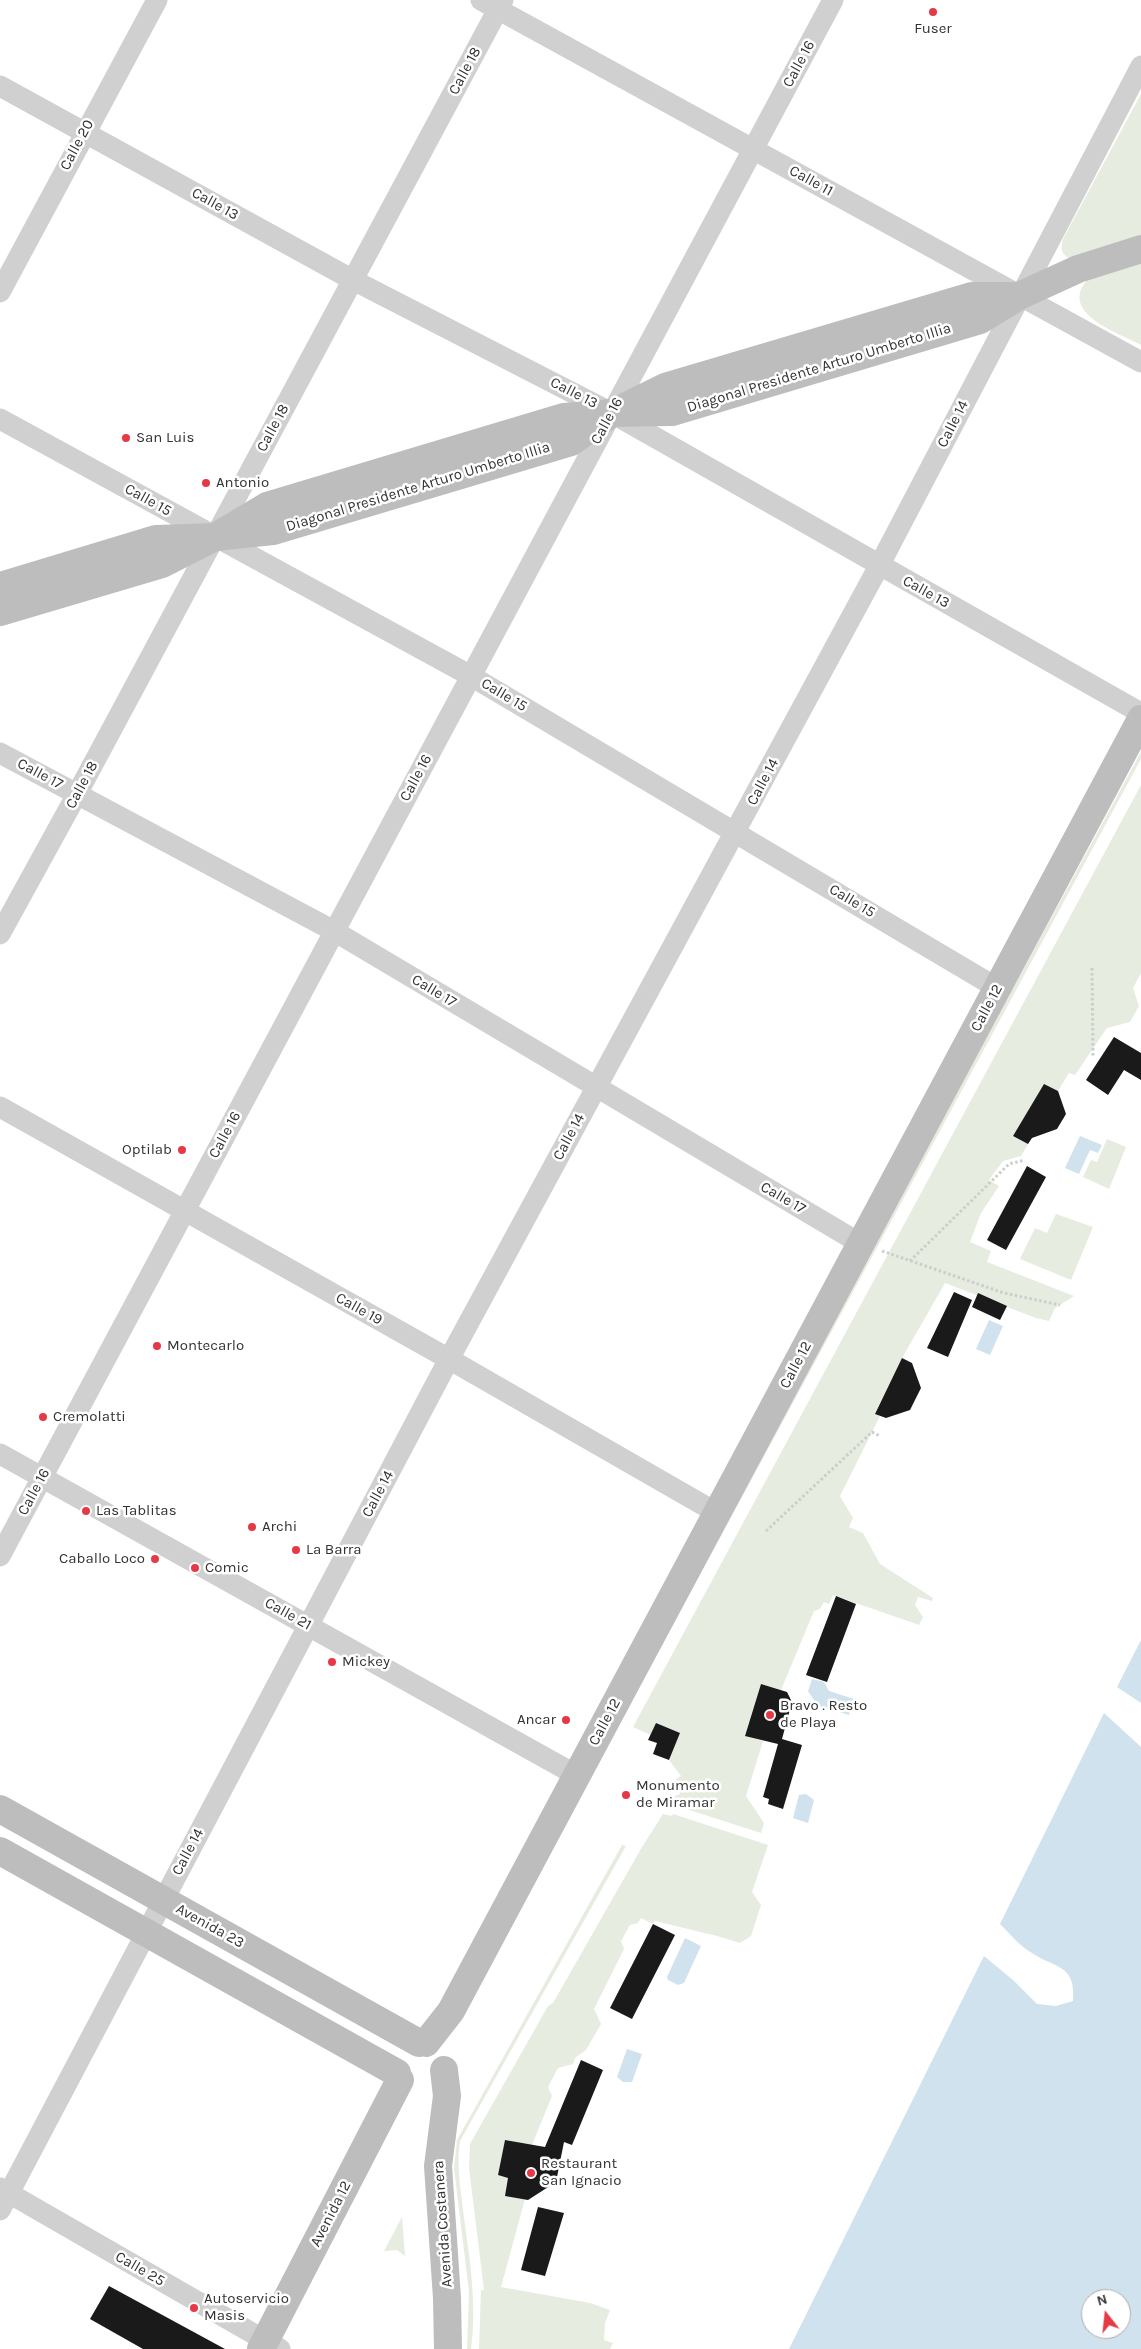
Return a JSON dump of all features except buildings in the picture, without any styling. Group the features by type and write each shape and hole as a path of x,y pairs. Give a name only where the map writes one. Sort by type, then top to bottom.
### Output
{"main road":[{"name":"Diagonal Presidente Arturo Umberto Illia","path":"0,586 156,539 215,537 273,531 571,442 612,412 672,412 980,320 1019,296 1078,269 1141,249"},
{"name":"Diagonal Presidente Arturo Umberto Illia","path":"0,612 162,564 215,537"},
{"name":"Calle 12","path":"433,2054 451,2011 717,1513 871,1247 997,988 1141,719"},
{"name":"Avenida 23","path":"0,1809 433,2054"},
{"path":"0,1851 398,2076 411,2089 425,2091 438,2083 433,2054 411,2045 400,2053 396,2066 398,2076"},
{"name":"Avenida Costanera","path":"433,2054 447,2096 438,2166 447,2298 448,2349"},
{"name":"Avenida 12","path":"269,2346 398,2076"}],"street":[{"name":"Calle 20","path":"0,292 84,132 157,0"},
{"name":"Calle 16","path":"0,1556 833,0"},
{"name":"Calle 11","path":"494,3 1141,362"},
{"name":"Calle 18","path":"0,934 353,280 494,3"},
{"name":"Calle 14","path":"3,2198 309,1626 449,1359 879,566 1141,66"},
{"name":"Calle 13","path":"0,86 353,280 612,412 879,566 1141,712"},
{"name":"Calle 15","path":"0,419 471,676 997,988"},
{"name":"Calle 17","path":"0,753 334,931 596,1088 871,1247"},
{"name":"Calle 19","path":"0,1107 449,1359 717,1513"},
{"name":"Calle 21","path":"0,1454 576,1775"},
{"name":"Calle 25","path":"3,2198 269,2346"}],"path":[{"path":"1092,968 1093,1057"},
{"path":"910,1261 1009,1164 1025,1160"},
{"path":"871,1247 1004,1293 1060,1305"},
{"path":"766,1531 872,1432 880,1436"}],"shaded area":[{"path":"1141,94 1141,240 1070,259 1062,250 1063,239"},
{"path":"1141,260 1141,345 1106,328 1085,312 1080,302 1080,291 1088,279"},
{"path":"1141,752 1141,759 621,1721 581,1787"},
{"path":"1141,785 1141,973 1133,988 1139,1006 1130,1022 1107,1028 1075,1075 1069,1073 1058,1091 1044,1085 1013,1136 1028,1144 1021,1156 1003,1161 989,1180 999,1186 981,1213 970,1242 991,1251 987,1262 1074,1296 1055,1308 1049,1321 1036,1318 945,1283 902,1358 875,1413 880,1416 840,1496 853,1518 849,1527 863,1533 880,1564 933,1598 932,1601 918,1597 915,1605 923,1617 919,1625 833,1595 829,1604 824,1602 820,1609 814,1611 781,1690 761,1684 745,1735 763,1741 746,1796 764,1823 761,1833 674,1805 675,1796 680,1794 676,1779 681,1776 669,1760 680,1733 656,1723 651,1735 633,1727"},
{"path":"1107,1139 1126,1147 1109,1189 1083,1177 1091,1160 1097,1162"},
{"path":"1056,1214 1093,1227 1071,1280 1020,1259 1035,1228 1047,1233"},
{"path":"663,1814 672,1816 673,1814 768,1845 752,1892 761,1905 751,1936 740,1943 655,1921 653,1924 641,1918 638,1923 630,1925 621,1941 624,1949 594,2009 601,2024 586,2050 575,2058 573,2064 558,2068 548,2087 552,2096 532,2145 505,2140 498,2175 508,2178 525,2199 501,2287 590,2303 610,2310 605,2323 604,2340 613,2343 610,2349 479,2349 481,2290 484,2290 469,2168 470,2144 548,2006 553,2003 642,1847"},
{"path":"622,1845 626,1846 460,2141 459,2179 473,2300 473,2333 471,2349 467,2349 469,2291 454,2168 457,2140"},
{"path":"402,2217 405,2256 397,2250 384,2251"}],"water":[{"path":"1080,1136 1102,1145 1098,1153 1090,1150 1079,1174 1065,1168"},
{"path":"989,1320 1003,1326 990,1355 976,1349"},
{"path":"1141,1640 1141,1703 1117,1687"},
{"path":"812,1679 824,1682 829,1691 854,1699 849,1715 818,1706 808,1691"},
{"path":"1104,1713 1141,1747 1141,2349 789,2349 984,1956 1013,1980 1037,2004 1056,2006 1073,2001 1073,1989 1068,1974 1063,1969 1041,1958 1015,1940 1000,1924"},
{"path":"806,1794 814,1800 808,1823 793,1818 799,1795"},
{"path":"685,1938 701,1946 684,1983 678,1985 668,1980 667,1977"},
{"path":"627,2049 642,2054 632,2082 623,2082 617,2077"}],"place":[{"name":"Fuser","path":"933,12"},
{"name":"San Luis","path":"126,438"},
{"name":"Antonio","path":"206,483"},
{"name":"Optilab","path":"182,1150"},
{"name":"Montecarlo","path":"157,1346"},
{"name":"Cremolatti","path":"43,1417"},
{"name":"Las Tablitas","path":"86,1511"},
{"name":"Archi","path":"252,1527"},
{"name":"La Barra","path":"296,1550"},
{"name":"Caballo Loco","path":"155,1559"},
{"name":"Comic","path":"195,1568"},
{"name":"Mickey","path":"332,1662"},
{"name":"Bravo . Resto de Playa","path":"770,1715"},
{"name":"Ancar","path":"566,1720"},
{"name":"Monumento de Miramar","path":"626,1795"},
{"name":"Restaurant San Ignacio","path":"531,2173"},
{"name":"Autoservicio Masis","path":"194,2308"}]}
